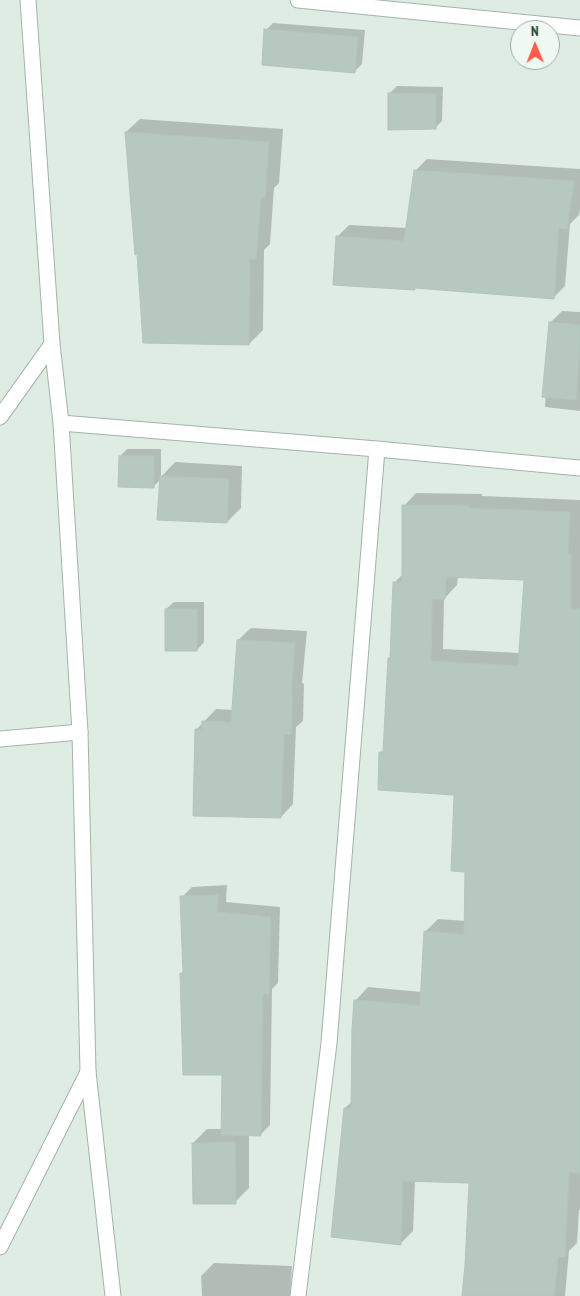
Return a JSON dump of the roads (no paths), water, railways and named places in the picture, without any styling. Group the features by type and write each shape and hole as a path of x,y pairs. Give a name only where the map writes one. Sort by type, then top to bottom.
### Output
{"street":[{"path":"28,0 52,344 61,423 80,732 88,1072 113,1296"},
{"path":"298,0 580,28"},
{"path":"0,417 52,344"},
{"path":"61,423 580,468"},
{"path":"298,1296 329,1042 377,449"},
{"path":"0,739 80,732"},
{"path":"0,1247 88,1072"}]}
